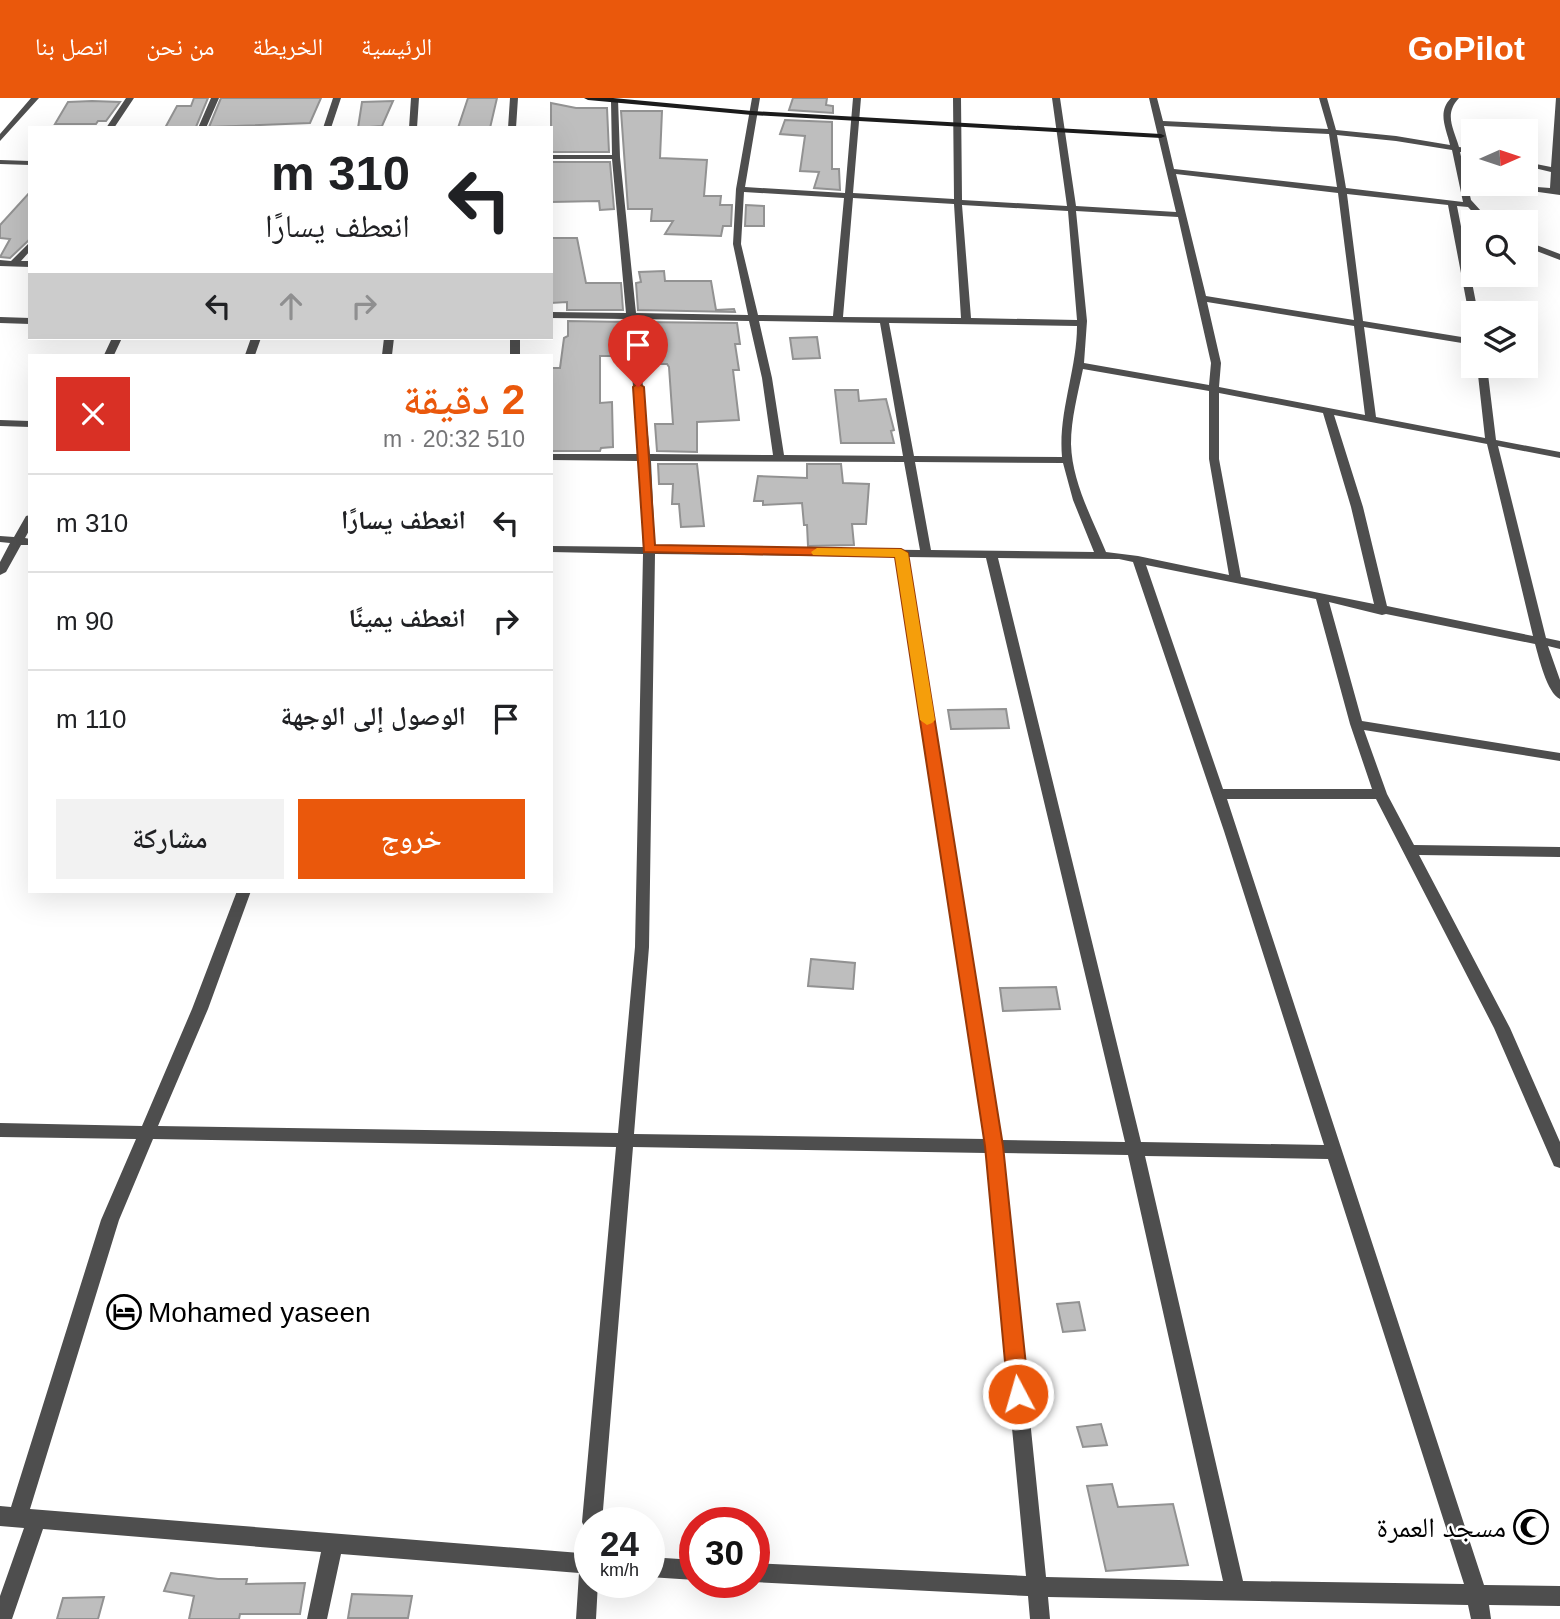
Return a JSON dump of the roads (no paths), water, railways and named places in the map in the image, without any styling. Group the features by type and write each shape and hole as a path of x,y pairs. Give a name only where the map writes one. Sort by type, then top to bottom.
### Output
{"street":[{"path":"0,139 35,98"},
{"path":"111,126 130,98"},
{"path":"203,126 215,98"},
{"path":"328,126 337,98"},
{"path":"413,126 415,98"},
{"path":"512,126 514,98"},
{"path":"588,98 855,120 1161,136"},
{"path":"756,98 740,189 737,244 767,378 779,457"},
{"path":"838,318 857,98"},
{"path":"957,98 958,202 966,320"},
{"path":"1056,98 1073,208 1082,323 1079,365 1070,402 1067,460 1101,555"},
{"path":"1153,98 1216,363 1213,459 1236,578"},
{"path":"1323,98 1333,133 1342,191 1371,419"},
{"path":"1455,98 1445,110 1461,171"},
{"path":"1538,189 1557,192 1555,170 1560,98"},
{"path":"593,1507 642,947 649,549 645,457 616,157 615,101"},
{"path":"0,120 14,121"},
{"path":"1158,123 1333,133 1410,140 1461,149"},
{"path":"553,157 616,157"},
{"path":"0,162 28,163"},
{"path":"1538,166 1555,170"},
{"path":"1171,171 1468,205"},
{"path":"740,189 1181,215"},
{"path":"1466,196 1468,205 1474,210"},
{"path":"1451,204 1471,301"},
{"path":"14,263 28,247"},
{"path":"1538,249 1560,257"},
{"path":"0,263 28,264"},
{"path":"1202,298 1461,340"},
{"path":"553,315 1082,323"},
{"path":"884,319 926,553"},
{"path":"0,320 28,321"},
{"path":"1079,365 1214,388 1560,455"},
{"path":"1483,378 1491,441 1546,662 1560,695"},
{"path":"1328,411 1354,495 1382,611"},
{"path":"0,423 28,424"},
{"path":"553,457 1067,460"},
{"path":"0,539 24,542"},
{"path":"0,572 24,542"},
{"path":"553,549 1101,555 1138,559 1236,578 1322,599 1560,645"},
{"path":"901,553 994,1146 1040,1619"},
{"path":"991,554 1135,1149 1235,1591"},
{"path":"1138,559 1219,794 1477,1595 1481,1619"},
{"path":"1322,599 1356,724 1380,794 1502,1028 1560,1161"},
{"path":"1356,724 1560,757"},
{"path":"1219,794 1380,794"},
{"path":"1408,850 1560,852"},
{"path":"2,1619 18,1517 110,1220 200,1009 243,893"},
{"path":"0,1130 625,1138 1334,1152"},
{"path":"18,1517 333,1544 574,1559"},
{"path":"317,1619 333,1544"},
{"path":"770,1574 1038,1587 1560,1596"},
{"path":"586,1619 587,1598"}],"place":[{"name":"Mohamed yaseen","path":"124,1312"},
{"name":"مسجد العمرة","path":"1531,1527"}]}
